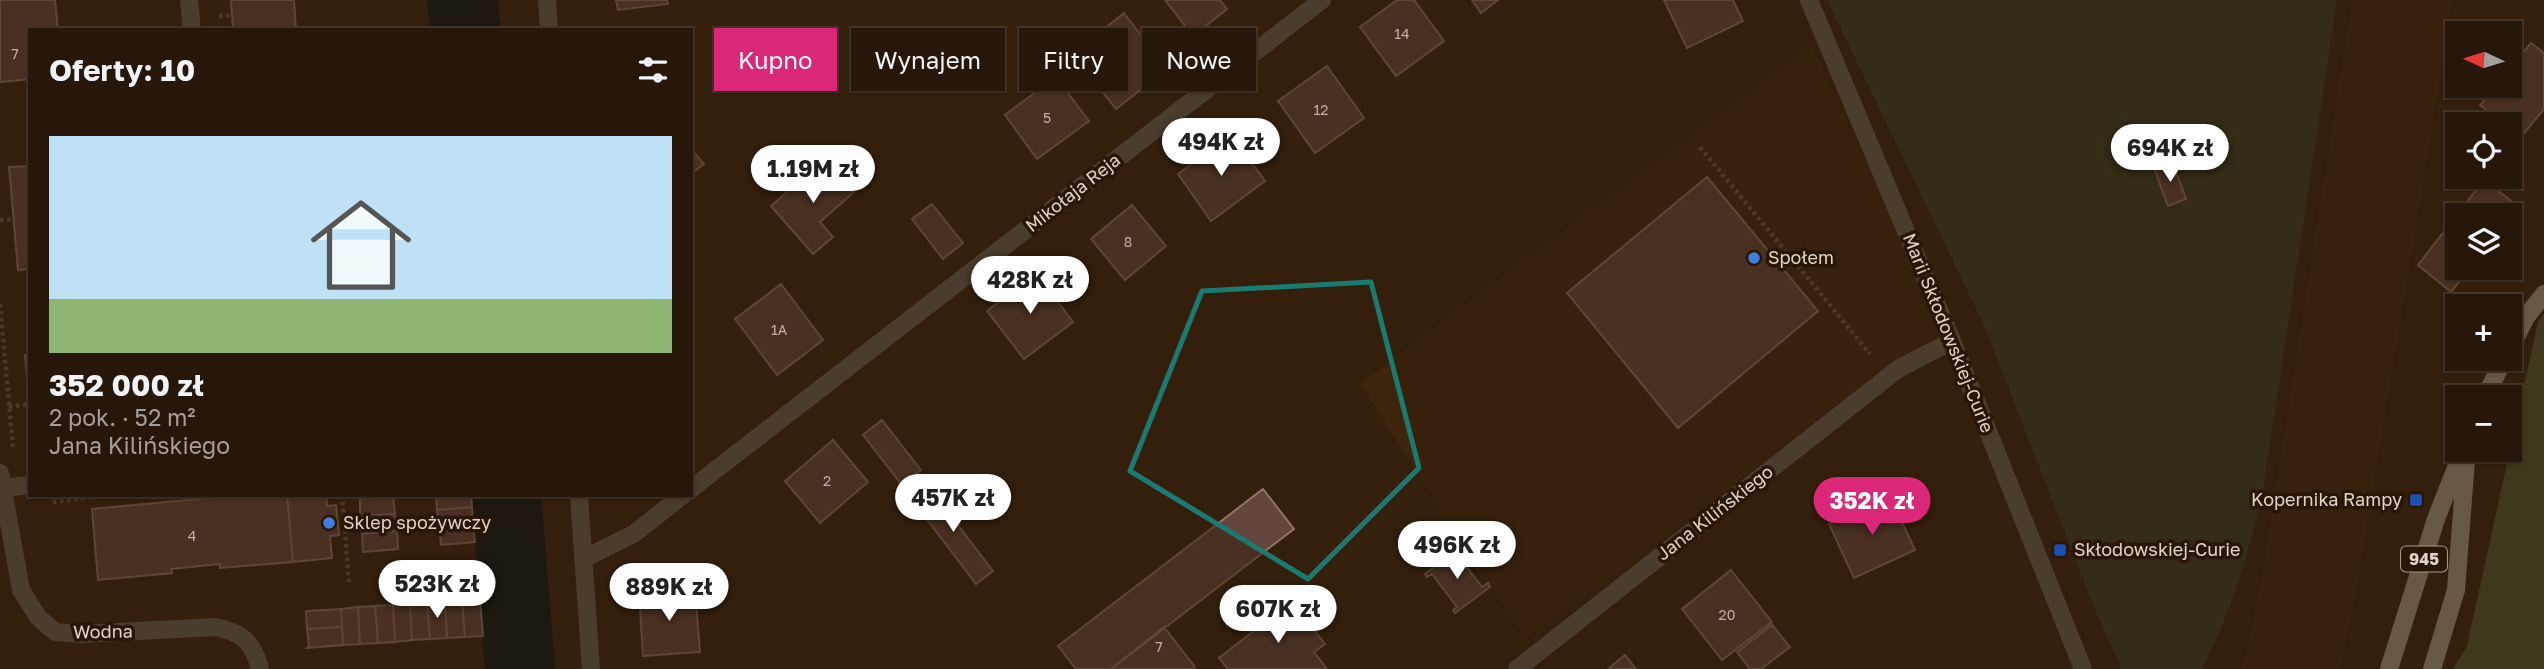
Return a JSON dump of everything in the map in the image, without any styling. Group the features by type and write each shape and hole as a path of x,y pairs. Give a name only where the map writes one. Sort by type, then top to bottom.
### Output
{"main road":[{"path":"2522,325 2544,294"},
{"name":"945","path":"2389,669 2435,519 2460,462"},
{"name":"945","path":"2432,669 2456,590 2464,462"}],"street":[{"path":"189,0 191,28"},
{"path":"547,0 549,28"},
{"name":"Mikołaja Reja","path":"693,487 1322,0"},
{"name":"Marii Skłodowskiej-Curie","path":"1809,0 1952,341 2083,669"},
{"name":"Jana Kilińskiego","path":"1517,669 1898,369 1952,341"},
{"path":"1,480 28,485"},
{"name":"Wodna","path":"1,480 21,590 38,617 55,632 82,634 216,627 236,631 251,645 260,669"},
{"path":"579,497 591,669"},
{"path":"583,559 635,533 680,497"}],"path":[{"path":"1700,147 1870,354"},
{"path":"0,220 14,219"},
{"path":"0,304 15,452"},
{"path":"9,407 28,404"},
{"path":"45,503 92,497"},
{"path":"342,497 349,582"}],"highlighted area":[{"path":"1371,282 1419,468 1308,579 1130,471 1202,291"}],"shaded area":[{"path":"2352,0 2453,0 2450,21 2445,21 2445,49 2356,593 2340,669 2242,669 2260,587"},
{"path":"1811,46 1952,341 1898,369 1525,639 1360,384"}],"green space":[{"path":"1827,0 2337,0 2262,496 2237,584 2222,627 2202,669 2122,669 2095,610 1984,325"},
{"path":"2544,314 2544,669 2453,669 2467,646 2507,462 2522,462 2522,395 2538,322"}],"building":[{"path":"0,0 55,0 58,28 28,28 28,79 0,82"},
{"path":"231,0 294,0 296,28 233,28"},
{"path":"616,0 667,0 668,4 618,10"},
{"path":"1165,0 1220,0 1227,9 1203,28 1187,28"},
{"path":"1397,0 1414,0 1444,41 1396,76 1360,27"},
{"path":"1472,0 1498,0 1481,13"},
{"path":"1664,0 1733,0 1743,21 1687,48"},
{"path":"1124,13 1142,36 1142,89 1116,109 1102,91 1128,91 1128,28 1105,28"},
{"path":"2531,43 2544,53 2544,109 2522,136 2522,112 2489,112 2480,105 2486,98 2522,98 2522,54"},
{"path":"1327,66 1364,118 1315,153 1278,101"},
{"path":"1037,91 1066,91 1089,121 1037,159 1005,115"},
{"path":"1231,135 1265,181 1211,221 1178,174"},
{"path":"693,151 704,164 693,172"},
{"path":"824,159 854,192 820,222 833,237 813,254 771,206"},
{"path":"2172,161 2186,199 2168,206 2154,168"},
{"path":"28,166 28,269 18,270 9,167"},
{"path":"1707,177 1818,311 1678,428 1567,293"},
{"path":"2477,189 2496,189 2514,203 2466,203"},
{"path":"932,204 963,243 943,259 912,219"},
{"path":"1132,205 1166,246 1125,280 1091,239"},
{"path":"2445,230 2445,280 2460,280 2451,292 2418,265"},
{"path":"1036,273 1073,322 1024,359 987,311"},
{"path":"781,284 823,340 777,375 735,319"},
{"path":"25,355 28,355 28,392"},
{"path":"882,420 921,470 902,485 863,435"},
{"path":"833,440 868,482 820,523 785,481"},
{"path":"933,486 993,571 976,584 913,501"},
{"path":"1263,489 1294,529 1111,669 1076,669 1058,646"},
{"path":"1890,496 1915,550 1854,578 1829,524"},
{"path":"220,497 287,497 293,562 220,568 220,564 171,569 172,573 98,580 92,509"},
{"path":"287,497 326,497 327,506 336,505 339,535 330,536 332,558 293,562"},
{"path":"393,497 395,514 360,516 360,499"},
{"path":"436,497 471,497 472,507 437,510"},
{"path":"472,507 473,525 439,527 437,510"},
{"path":"395,514 397,531 362,534 360,516"},
{"path":"473,525 475,542 441,545 439,527"},
{"path":"397,531 398,549 363,552 362,534"},
{"path":"1459,548 1462,551 1457,554 1482,587 1488,583 1490,587 1455,613 1453,610 1457,607 1432,574 1427,577 1425,574"},
{"path":"1731,570 1772,622 1722,660 1682,609"},
{"path":"695,590 700,652 643,656 639,594"},
{"path":"480,599 483,636 465,637 462,600"},
{"path":"462,600 465,637 447,638 445,601"},
{"path":"445,601 447,638 430,639 427,603"},
{"path":"1292,601 1325,644 1314,652 1327,669 1228,669 1219,658"},
{"path":"427,603 430,639 412,640 410,604"},
{"path":"410,604 412,640 395,642 393,605"},
{"path":"393,605 395,642 378,643 375,606"},
{"path":"375,606 378,643 360,644 358,607"},
{"path":"358,607 360,644 343,645 341,609"},
{"path":"341,609 342,627 307,629 306,611"},
{"path":"1772,625 1790,647 1761,669 1750,669 1737,652"},
{"path":"342,627 343,645 307,648 307,629"},
{"path":"1164,627 1195,667 1193,669 1111,669"},
{"path":"1625,655 1636,669 1608,669"}],"waterway":[{"path":"462,0 466,28"},
{"path":"506,497 520,669"}],"place":[{"name":"Społem","path":"1754,258"},
{"name":"Kopernika Rampy","path":"2416,500"},
{"name":"Sklep spożywczy","path":"329,523"},
{"name":"Skłodowskiej-Curie","path":"2060,550"}]}
